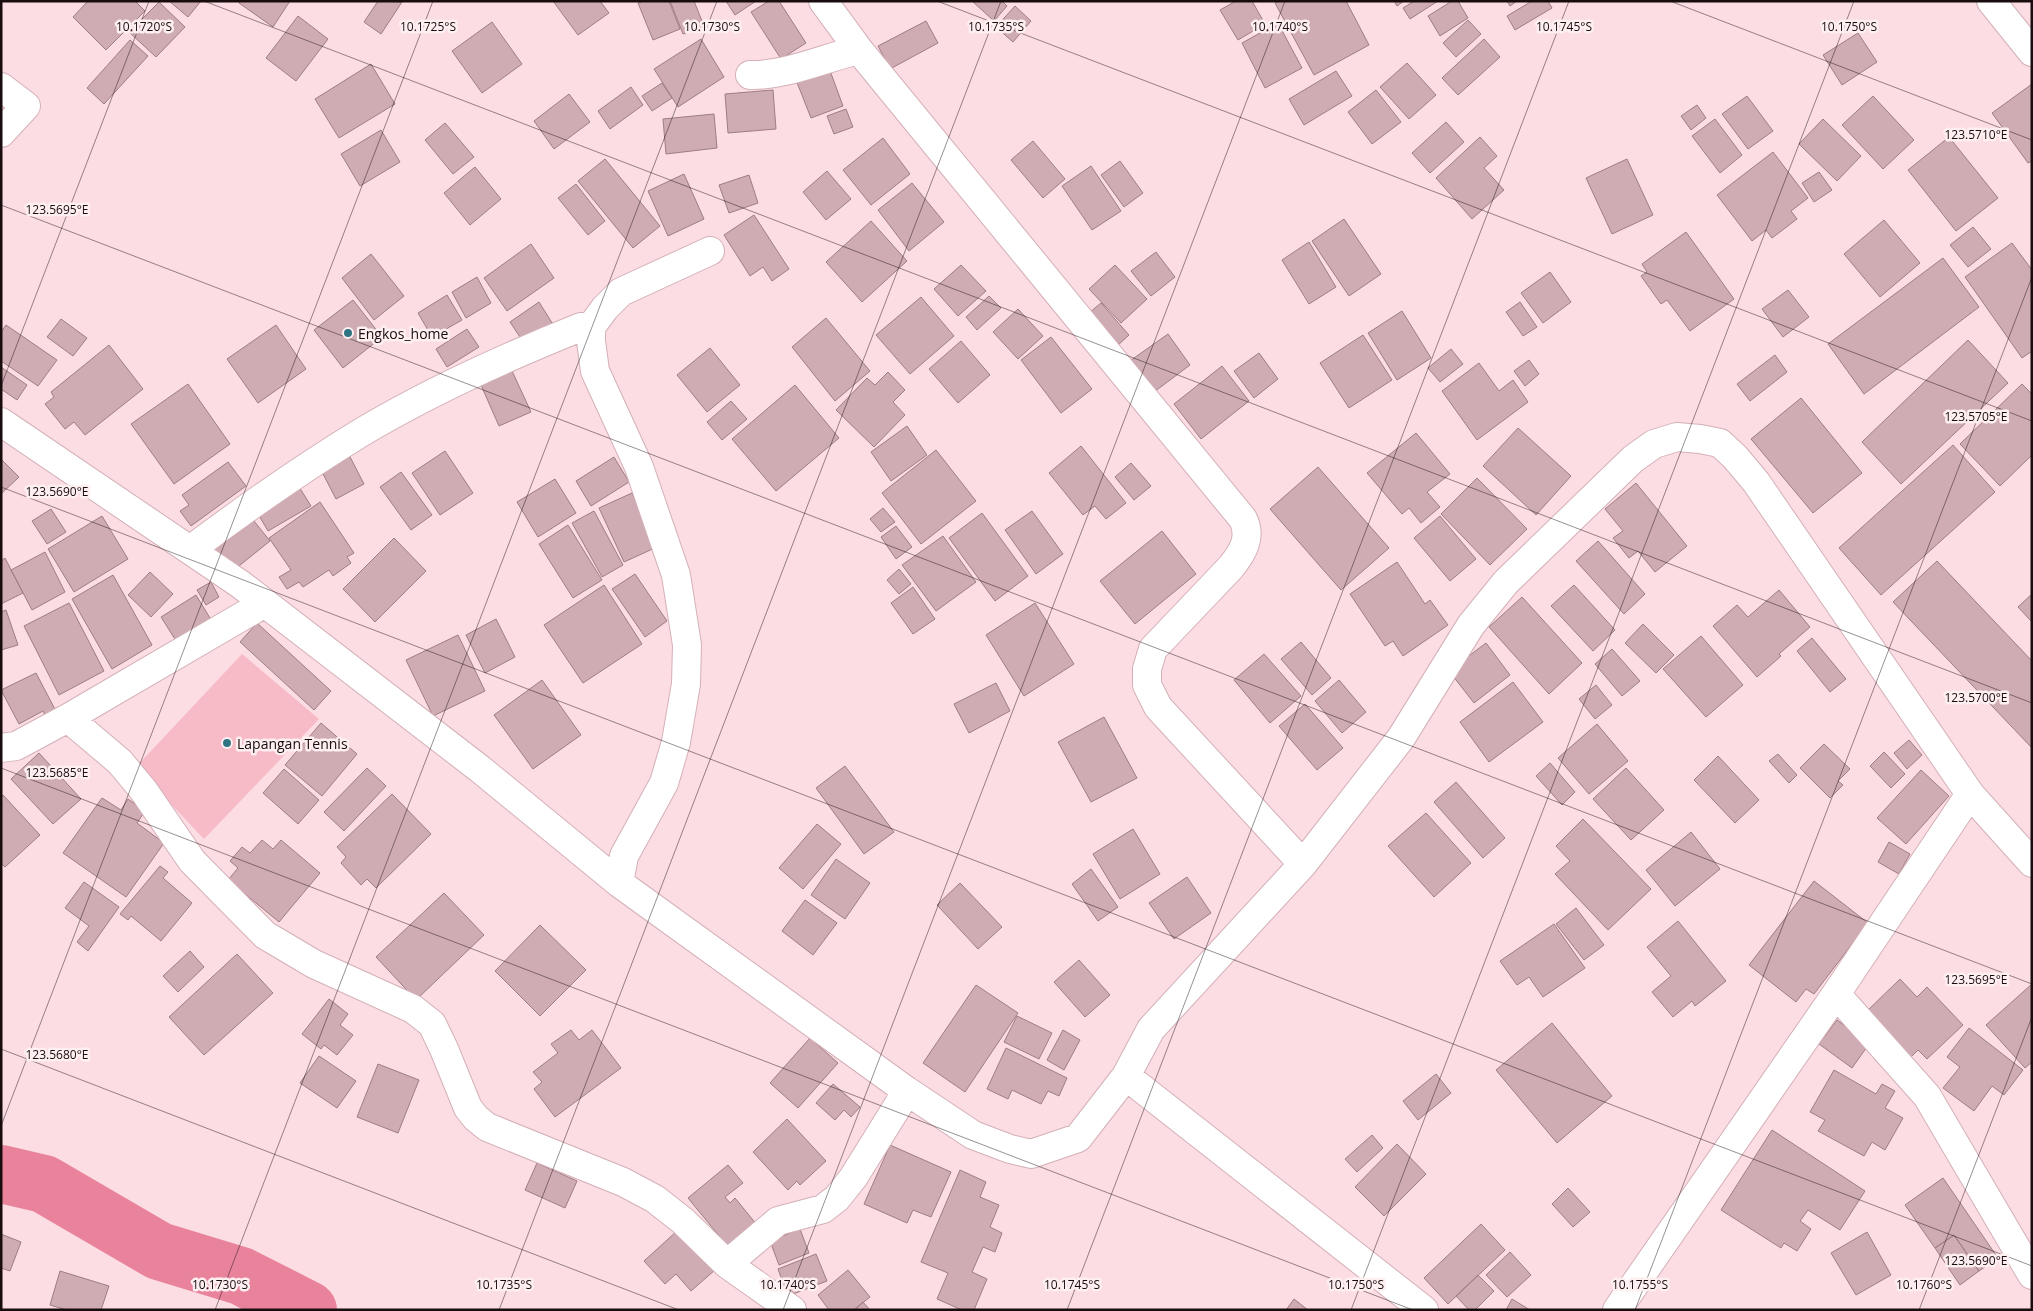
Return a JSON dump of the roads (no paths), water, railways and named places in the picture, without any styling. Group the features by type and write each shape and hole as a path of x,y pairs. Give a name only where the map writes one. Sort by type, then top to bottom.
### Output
{"street":[{"path":"823,1 859,50 1243,519 1247,528 1246,541 1240,555 1231,567 1153,649 1147,669 1147,685 1158,707 1304,864"},
{"path":"1991,1 2032,52"},
{"path":"750,76 764,76 786,71 834,55 859,50"},
{"path":"1,87 26,106 1,133"},
{"path":"620,883 624,856 664,783 676,742 686,684 688,645 676,575 640,467 595,370 591,341 592,327 604,308 622,292 710,251"},
{"path":"190,550 256,501 362,432 480,370 580,327 592,327"},
{"path":"1,422 190,550 265,604 480,769 620,883 907,1091 973,1135 1010,1149 1031,1154 1078,1138 1126,1076 1152,1029 1304,864 1401,738 1471,625 1506,582 1633,459 1654,444 1677,437 1720,443 1736,457 1970,794 2032,862"},
{"path":"1,748 16,746 68,718 265,604"},
{"path":"68,718 120,762 144,791 192,862 265,935 314,964 413,1009 432,1024 468,1108 487,1127 623,1182 654,1199 683,1221 727,1264 792,1310"},
{"path":"1617,1310 1836,994 1970,794"},
{"path":"1836,994 1926,1096 2032,1275"},
{"path":"1126,1076 1424,1310"},
{"path":"727,1264 778,1221 823,1209 837,1198 853,1178 907,1091"}],"waterway":[{"path":"1,1174 44,1184 159,1251 241,1276 308,1310"}],"place":[{"name":"Engkos_home","path":"348,333"},
{"name":"Lapangan Tennis","path":"227,743"}]}
